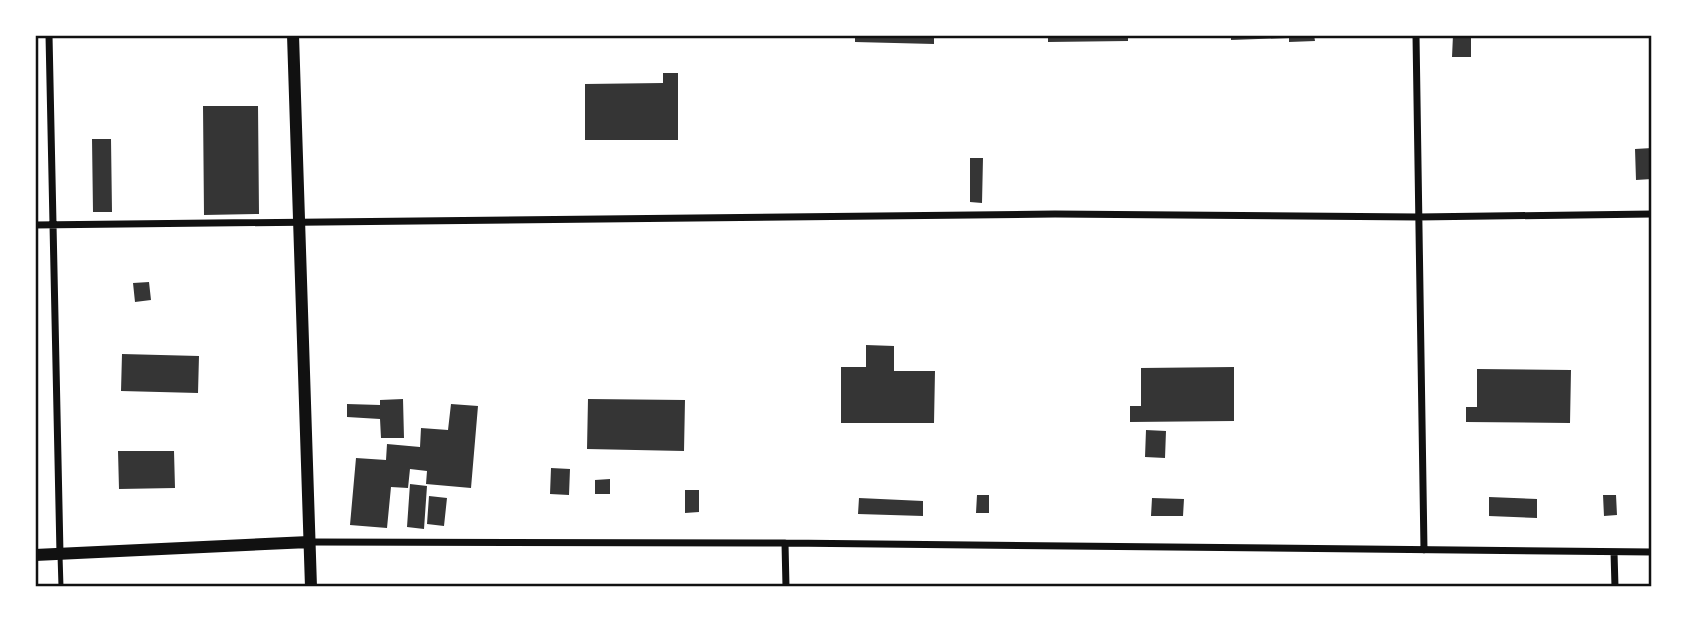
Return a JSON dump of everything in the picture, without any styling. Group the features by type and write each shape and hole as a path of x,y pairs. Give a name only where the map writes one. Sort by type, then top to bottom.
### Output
{"street":[{"path":"49,35 60,554"},
{"path":"293,35 311,587"},
{"path":"1416,35 1424,550"},
{"path":"35,225 1055,214 1418,217 1652,214"},
{"path":"35,555 309,542 785,543 1652,552"},
{"path":"785,543 786,587"},
{"path":"1614,552 1615,587"}],"lane":[{"path":"60,554 61,587"}],"building":[{"path":"82,35 122,35 122,37 82,38"},
{"path":"855,35 934,35 934,44 855,42"},
{"path":"1048,35 1128,35 1128,41 1048,42"},
{"path":"1231,35 1314,35 1315,41 1289,42 1289,38 1231,40"},
{"path":"1453,35 1471,35 1471,57 1452,57"},
{"path":"663,73 678,73 678,140 585,140 585,84 663,83"},
{"path":"203,106 258,106 259,214 204,215"},
{"path":"92,139 111,139 112,212 93,212"},
{"path":"1652,148 1652,179 1636,180 1635,149"},
{"path":"970,158 983,158 982,203 970,202"},
{"path":"149,282 151,300 135,302 133,283"},
{"path":"866,345 894,346 894,371 935,371 934,423 841,423 841,367 866,367"},
{"path":"122,354 199,356 198,393 121,391"},
{"path":"1234,367 1234,421 1130,422 1130,406 1141,406 1141,368"},
{"path":"1477,369 1571,370 1570,423 1466,422 1466,407 1477,407"},
{"path":"403,399 404,438 381,438 380,419 347,417 347,404 380,405 380,400"},
{"path":"588,399 685,400 684,451 587,449"},
{"path":"451,404 478,406 471,488 426,484 427,471 410,469 408,488 391,487 387,528 350,525 356,458 386,460 387,444 420,447 421,428 448,430"},
{"path":"1146,430 1166,431 1165,458 1145,457"},
{"path":"118,451 174,451 175,488 119,489"},
{"path":"551,468 570,469 569,495 550,494"},
{"path":"610,479 610,494 595,494 595,480"},
{"path":"410,484 427,486 424,529 407,527"},
{"path":"685,490 699,490 699,512 685,513"},
{"path":"977,495 989,495 989,513 976,513"},
{"path":"1603,495 1616,495 1617,515 1604,516"},
{"path":"429,496 447,498 444,526 427,524"},
{"path":"1489,497 1537,499 1537,518 1489,516"},
{"path":"859,498 923,501 923,516 858,514"},
{"path":"1152,498 1184,499 1183,516 1151,516"}]}
